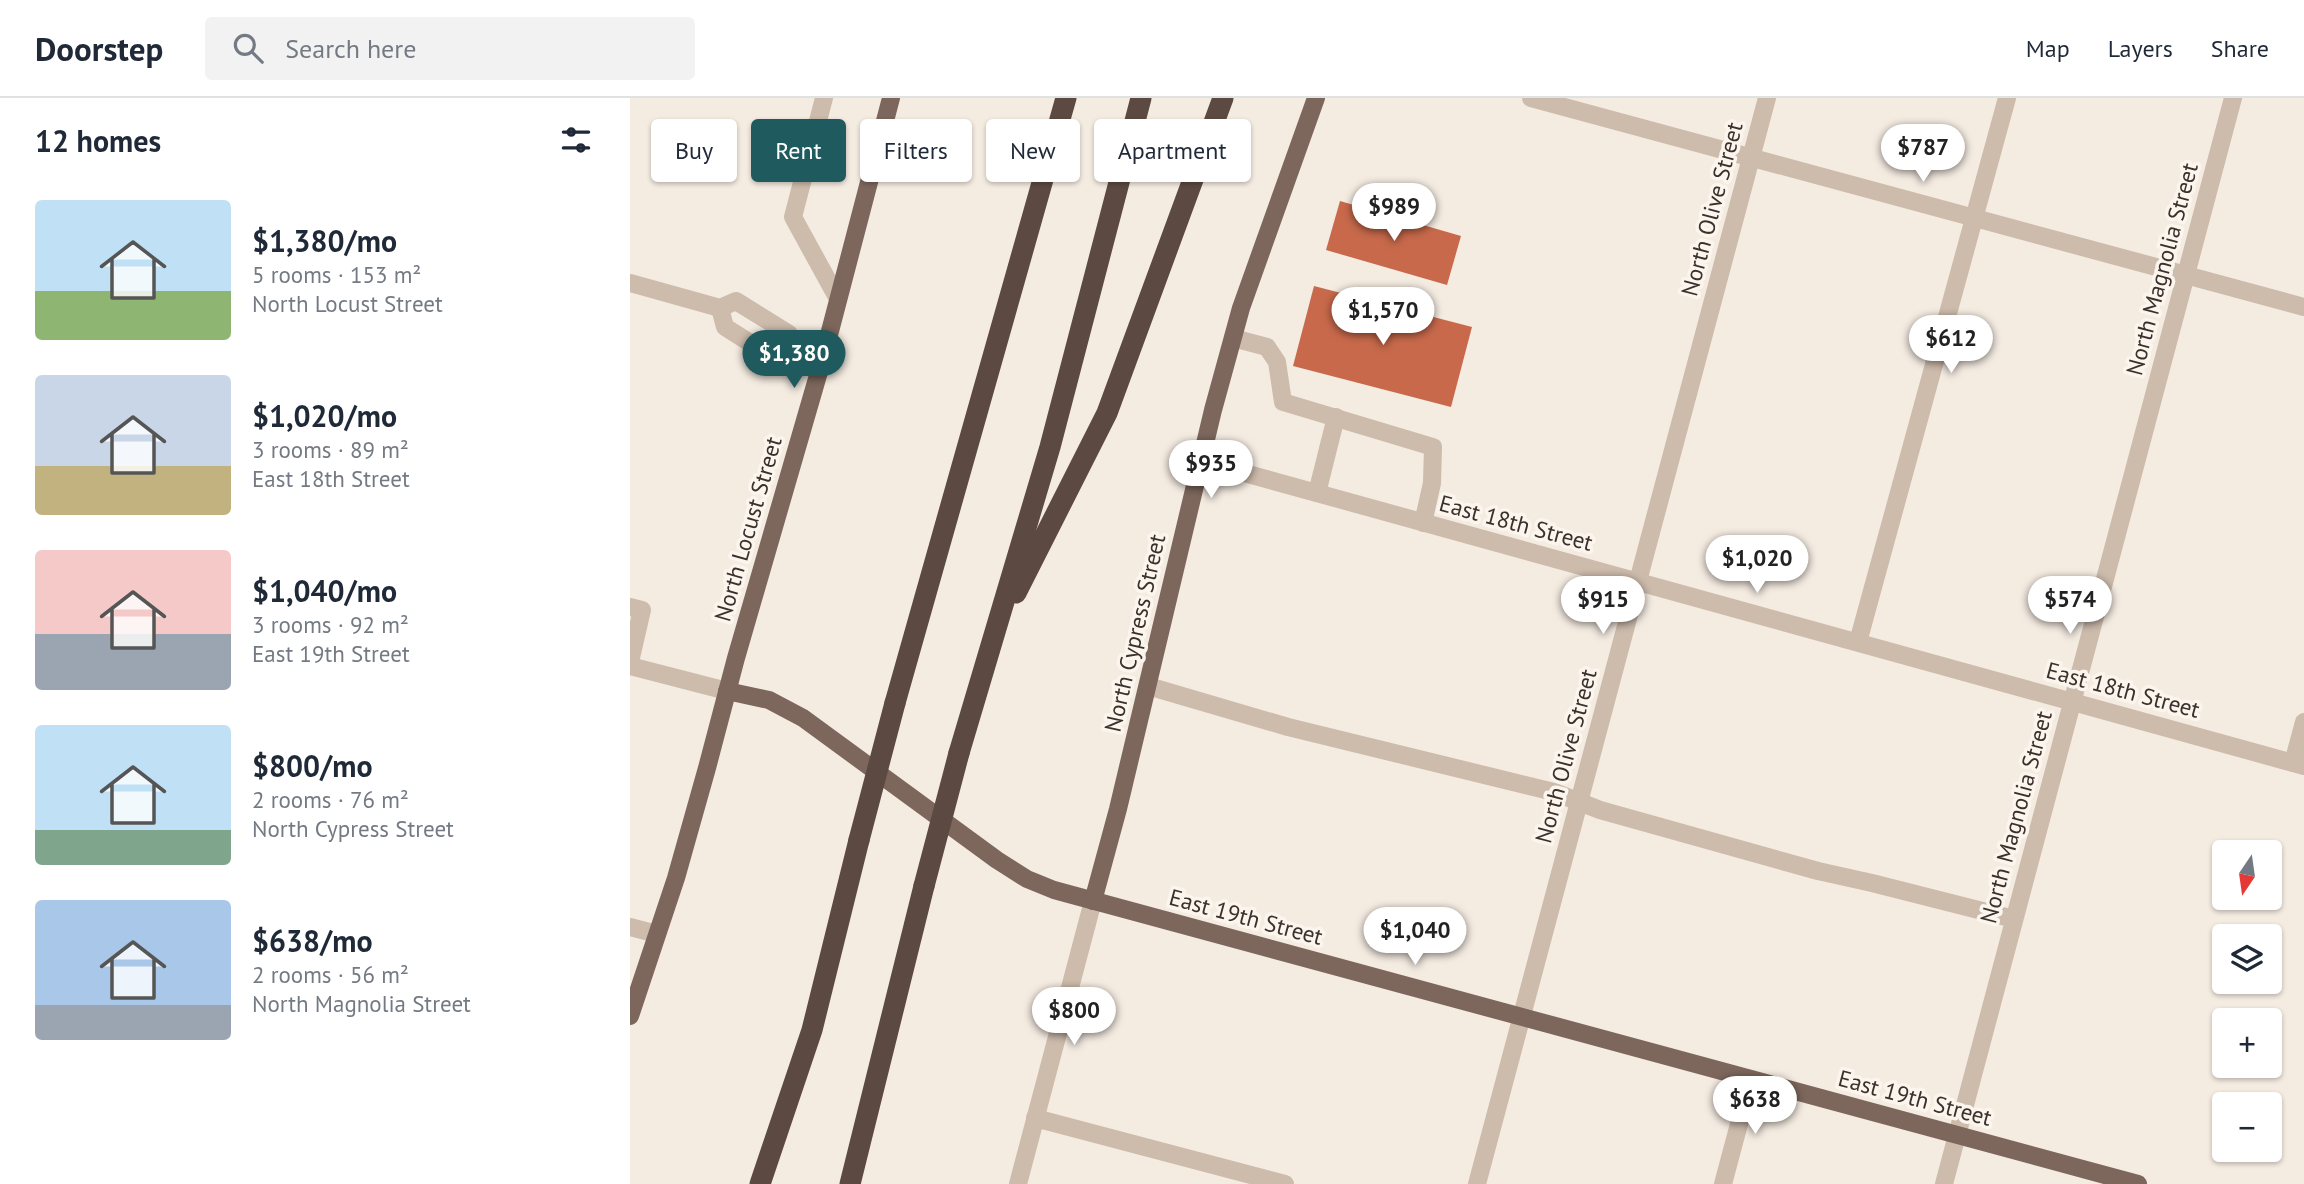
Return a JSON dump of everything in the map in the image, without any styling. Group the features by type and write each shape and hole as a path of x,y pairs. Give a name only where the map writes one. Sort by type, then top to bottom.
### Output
{"highway":[{"path":"760,1184 812,1030 895,703 1066,98"},
{"path":"850,1184 959,753 1050,447 1142,98"},
{"path":"990,644 1107,413 1223,98"}],"main road":[{"name":"North Locust Street","path":"630,1016 676,878 823,358 891,98"},
{"name":"North Cypress Street","path":"1093,901 1241,308 1316,98"},
{"name":"East 19th Street","path":"727,691 769,700 803,718 997,860 1027,879 1054,890 2138,1184"}],"street":[{"path":"824,98 793,217 838,299"},
{"name":"North Olive Street","path":"1477,1184 1767,98"},
{"path":"1858,642 2007,98"},
{"name":"North Magnolia Street","path":"1944,1184 2234,98"},
{"path":"1536,99 2304,307"},
{"path":"630,283 720,308 736,301 789,334 796,351"},
{"path":"720,308 724,327 777,360 796,351 823,358"},
{"path":"1233,338 1267,347 1277,362 1283,401 1433,447 1432,483 1423,523"},
{"path":"1317,493 1336,418"},
{"name":"East 18th Street","path":"1201,461 2299,764"},
{"path":"630,607 642,610 630,664"},
{"name":"East 19th Street","path":"630,664 727,691"},
{"path":"1148,687 1288,727 1554,792 1600,810 1818,871 2014,919"},
{"path":"2299,764 2304,722"},
{"name":"North Cypress Street","path":"1018,1184 1093,901"},
{"path":"630,927 657,934"},
{"path":"1723,1184 1751,1079"},
{"path":"1035,1118 1285,1184"}],"building":[{"path":"1340,201 1461,236 1447,285 1326,250"},
{"path":"1314,286 1472,327 1451,407 1293,366"}]}
